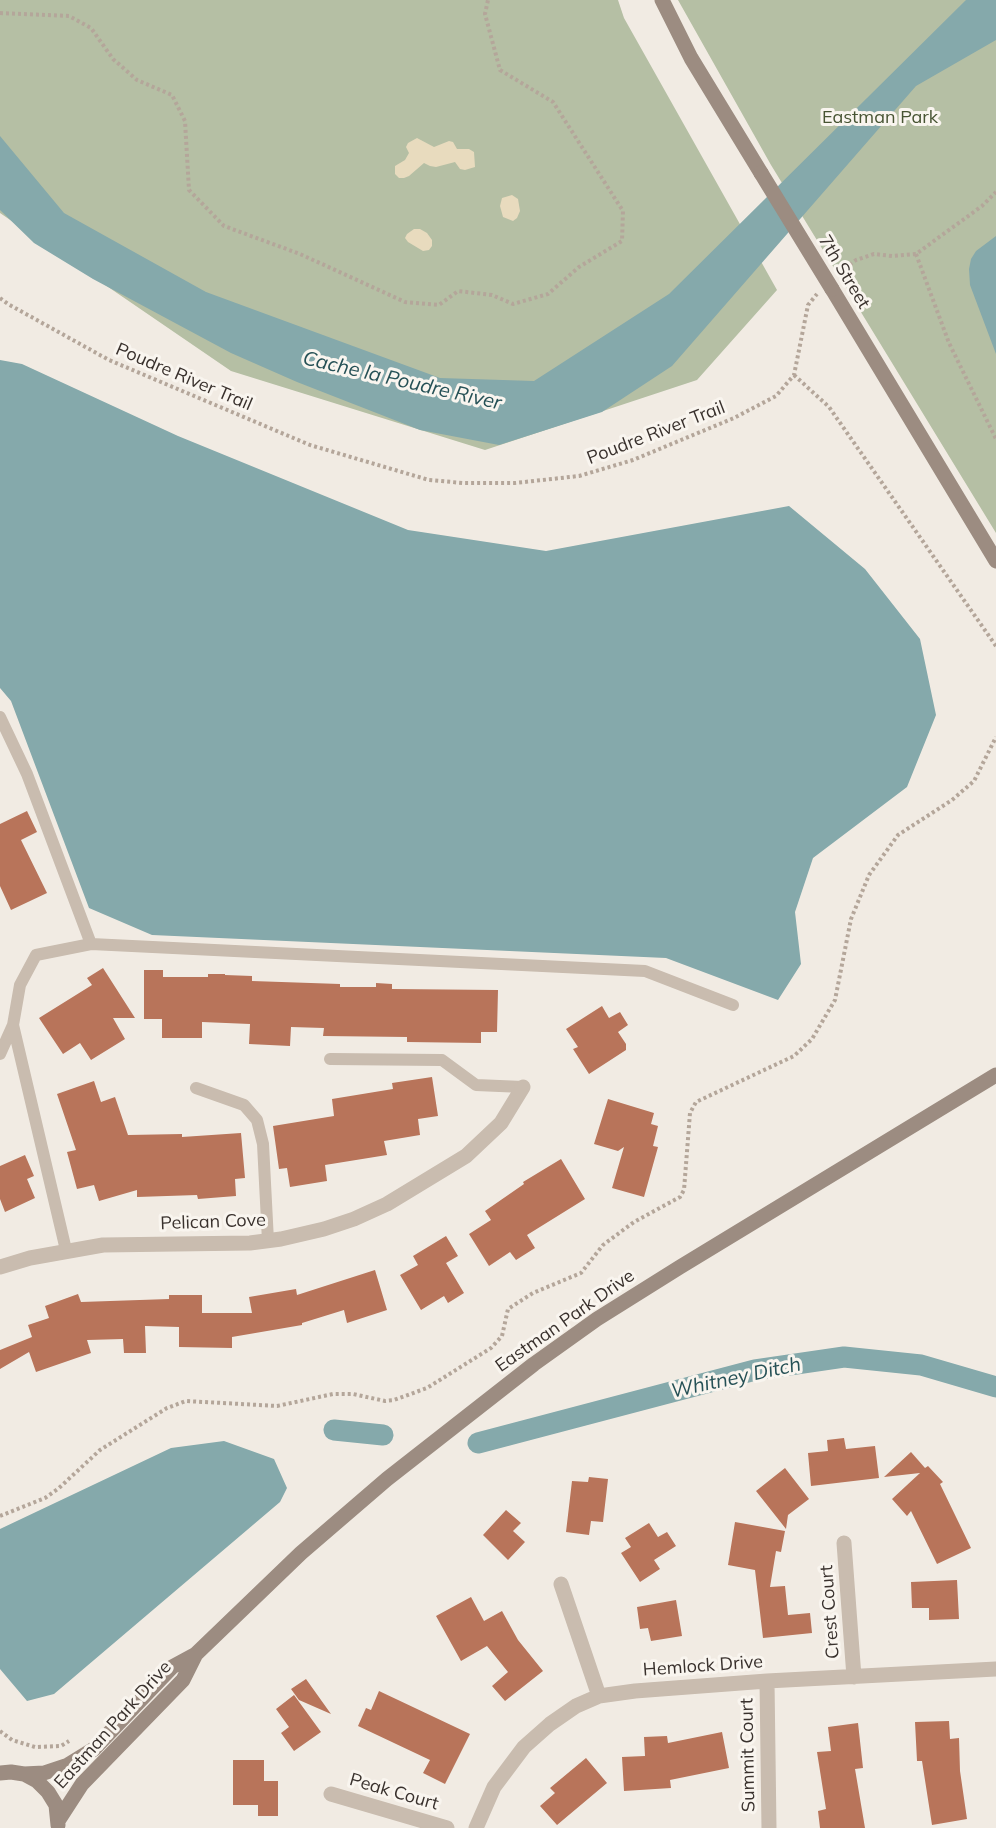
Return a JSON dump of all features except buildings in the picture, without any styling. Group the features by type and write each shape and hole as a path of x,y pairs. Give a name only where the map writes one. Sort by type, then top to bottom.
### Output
{"street":[{"name":"7th Street","path":"662,0 691,58 996,561"},
{"name":"Eastman Park Drive","path":"9,1771 44,1773 68,1765 94,1749 172,1666 196,1654 301,1554 387,1479 534,1364 597,1319 680,1267 996,1075"},
{"name":"Pelican Cove","path":"0,1267 66,1250 103,1245 226,1244 268,1240 324,1229 354,1219 387,1204 466,1156 501,1123 523,1087"},
{"name":"Crest Court","path":"844,1544 854,1677"},
{"path":"561,1584 598,1696"},
{"name":"Eastman Park Drive","path":"58,1825 82,1784 183,1680 196,1654"},
{"name":"Hemlock Drive","path":"476,1828 494,1787 524,1747 567,1712 598,1696 767,1681 996,1669"},
{"path":"996,1669 996,1675"},
{"name":"Summit Court","path":"767,1681 769,1828"},
{"path":"9,1771 37,1781 48,1792 56,1805 58,1825"},
{"name":"Peak Court","path":"331,1794 447,1828"}],"lane":[{"path":"0,717 27,774 91,944"},
{"path":"0,1054 13,1025 20,985 36,955 91,944 645,971 733,1005"},
{"path":"13,1025 66,1250"},
{"path":"330,1059 442,1060 476,1085 523,1087"},
{"path":"196,1088 244,1105 256,1120 262,1144 268,1240"}],"path":[{"path":"0,13 69,16 91,28 113,59 137,80 172,95 185,121 189,190 224,226 300,254 405,302 439,305 458,291 492,295 513,304 548,294 579,267 622,241 623,211 553,102 500,70 485,14 488,0"},
{"path":"996,192 982,206 916,254 892,256 874,254 856,260 808,305 794,375 828,407 996,646"},
{"path":"916,254 949,343 995,436"},
{"name":"Poudre River Trail","path":"0,298 109,360 310,445 429,480 463,483 515,483 579,476 633,460 734,418 776,396 794,375"},
{"path":"0,1516 45,1498 100,1450 167,1408 186,1401 277,1406 333,1394 385,1401 394,1400 427,1388 491,1348 502,1336 508,1309 533,1293 581,1274 603,1245 634,1222 680,1197 684,1190 690,1113 696,1102 794,1056 812,1039 836,1000 850,919 869,875 898,835 952,800 974,781 996,736"},
{"path":"0,1731 23,1744 42,1748 61,1746"}],"green space":[{"path":"0,0 618,0 624,18 777,290 697,380 485,450 231,371 0,213"},
{"name":"Eastman Park","path":"678,0 996,0 996,533 771,165"}],"sand":[{"path":"417,138 434,147 449,141 453,142 457,149 469,149 474,152 475,167 465,170 460,169 455,162 436,167 424,163 409,176 399,178 395,174 395,166 405,160 409,153 406,147 408,143"},
{"path":"512,195 518,199 520,211 513,221 503,217 500,206 502,198"},
{"path":"414,229 427,233 432,240 429,250 423,251 405,238"}],"water":[{"name":"Cache la Poudre River","path":"966,0 996,0 996,40 916,86 672,366 602,412 499,445 420,430 297,382 231,353 93,279 34,243 0,210 0,136 64,213 206,292 440,378 534,381 669,294"},
{"path":"996,236 996,354 970,285 969,269 976,251"},
{"path":"0,360 22,364 178,436 408,530 546,551 789,506 865,569 920,639 936,715 907,787 813,858 795,912 801,964 778,1000 666,958 152,935 89,908 11,701 0,688"},
{"path":"224,1441 274,1459 287,1488 280,1502 54,1694 27,1701 0,1669 0,1529 171,1448"}],"waterway":[{"name":"Whitney Ditch","path":"478,1443 755,1370 844,1357 921,1365 996,1387"},
{"name":"Whitney Ditch","path":"334,1430 383,1435"}]}
